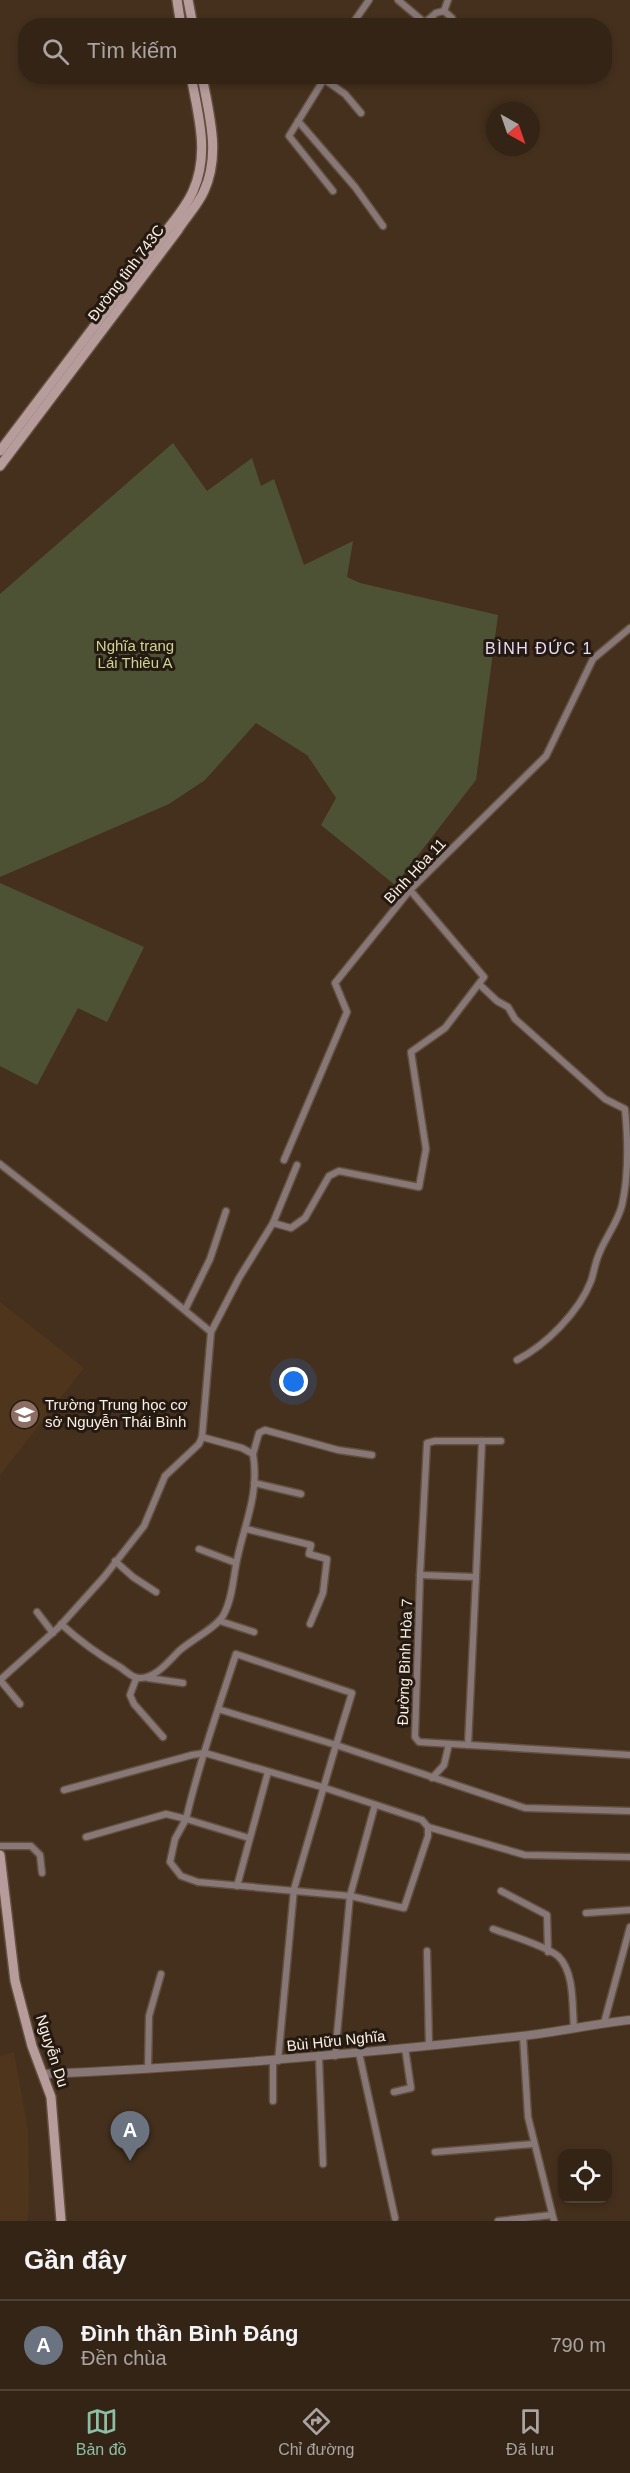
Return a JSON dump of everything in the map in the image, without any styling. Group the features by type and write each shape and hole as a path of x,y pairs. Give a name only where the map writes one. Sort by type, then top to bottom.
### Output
{"main road":[{"path":"177,0 180,18"},
{"path":"188,0 191,18"},
{"name":"Đường tỉnh 743C","path":"0,466 40,403 193,192 202,165 203,145 192,84"},
{"name":"Đường tỉnh 743C","path":"0,451 178,230 204,192 212,164 214,145 203,84"},
{"name":"Nguyễn Du","path":"0,1855 15,1981 32,2046 51,2097 61,2221"}],"street":[{"path":"357,18 369,0"},
{"path":"398,0 416,18"},
{"path":"432,18 444,11 448,0"},
{"path":"444,11 452,18"},
{"path":"321,84 289,136 333,191"},
{"path":"332,84 345,94 361,113"},
{"path":"298,121 355,187 384,226"},
{"name":"Bình Hòa 11","path":"284,1160 347,1012 335,983 410,890 546,756 593,659 630,628"},
{"path":"273,1223 291,1228 304,1218 329,1176 339,1171 418,1187 426,1149 411,1052 445,1028 484,977 410,890"},
{"path":"478,984 497,1001 508,1007 515,1019 602,1096 625,1109 626,1184 622,1207 598,1255 590,1282 573,1312 540,1346 517,1360"},
{"path":"0,1164 211,1332"},
{"path":"20,1704 0,1680 53,1633 84,1601 144,1526 165,1476 199,1444 211,1332 239,1278 273,1223 297,1165"},
{"path":"185,1311 210,1259 226,1211"},
{"path":"148,1678 192,1639 220,1620 225,1613 253,1503 253,1454 259,1433 266,1430 338,1450 372,1455"},
{"path":"201,1437 242,1448 253,1454"},
{"name":"Đường Bình Hòa 7","path":"501,1441 427,1443 415,1737 419,1742 630,1755"},
{"path":"468,1745 482,1442"},
{"path":"254,1483 301,1494"},
{"path":"246,1529 311,1545 309,1554 327,1559 323,1593 310,1624"},
{"path":"199,1549 236,1563"},
{"path":"115,1561 156,1592"},
{"path":"420,1575 476,1576"},
{"path":"37,1612 53,1633"},
{"path":"220,1620 254,1632"},
{"path":"61,1624 97,1655 136,1679 148,1678 183,1683"},
{"path":"273,2101 275,2061 294,1889 322,1787 352,1693 236,1654 186,1819 176,1839 170,1862 181,1876 198,1882 294,1889 350,1896 404,1908 428,1836 428,1827"},
{"path":"136,1679 130,1695 134,1704 163,1737"},
{"path":"219,1709 525,1808 630,1811"},
{"path":"432,1778 444,1765 449,1744"},
{"path":"64,1790 205,1753 322,1787 422,1820 428,1827 525,1855 630,1857"},
{"path":"237,1886 268,1772"},
{"path":"335,2056 350,1896 375,1805"},
{"path":"86,1837 166,1814 249,1838"},
{"path":"0,1846 31,1846 40,1855 42,1873"},
{"path":"501,1891 515,1896 547,1915 548,1952"},
{"path":"586,1913 630,1910"},
{"path":"604,2023 630,1927"},
{"path":"494,1929 558,1957 567,1971 572,1994 574,2028"},
{"path":"427,1951 429,2045"},
{"path":"148,2069 149,2016 161,1974"},
{"name":"Bùi Hữu Nghĩa","path":"44,2074 319,2058 523,2036 630,2020"},
{"path":"498,2221 553,2218 528,2117 523,2036"},
{"path":"394,2092 411,2088 405,2048"},
{"path":"359,2053 395,2218"},
{"path":"319,2058 323,2164"},
{"path":"435,2152 534,2144"}],"shaded area":[{"name":"Trường Trung học cơ sở Nguyễn Thái Bình","path":"0,1302 84,1368 0,1475"},
{"path":"14,2052 28,2130 29,2209 27,2221 0,2221 0,2056"}],"green space":[{"name":"Nghĩa trang Lái Thiêu A","path":"173,443 207,491 252,458 261,486 274,479 304,565 353,541 347,577 360,583 498,615 476,780 395,885 321,825 336,798 307,755 256,723 205,780 169,804 0,877 0,594"},
{"path":"0,883 144,947 107,1022 78,1008 37,1085 0,1066"}],"place":[{"name":"Trường Trung học cơ sở Nguyễn Thái Bình","path":"24,1414"},
{"name":"Đình thần Bình Đáng","path":"130,2161"}],"district":[{"name":"BÌNH ĐỨC 1","path":"539,648"}]}
